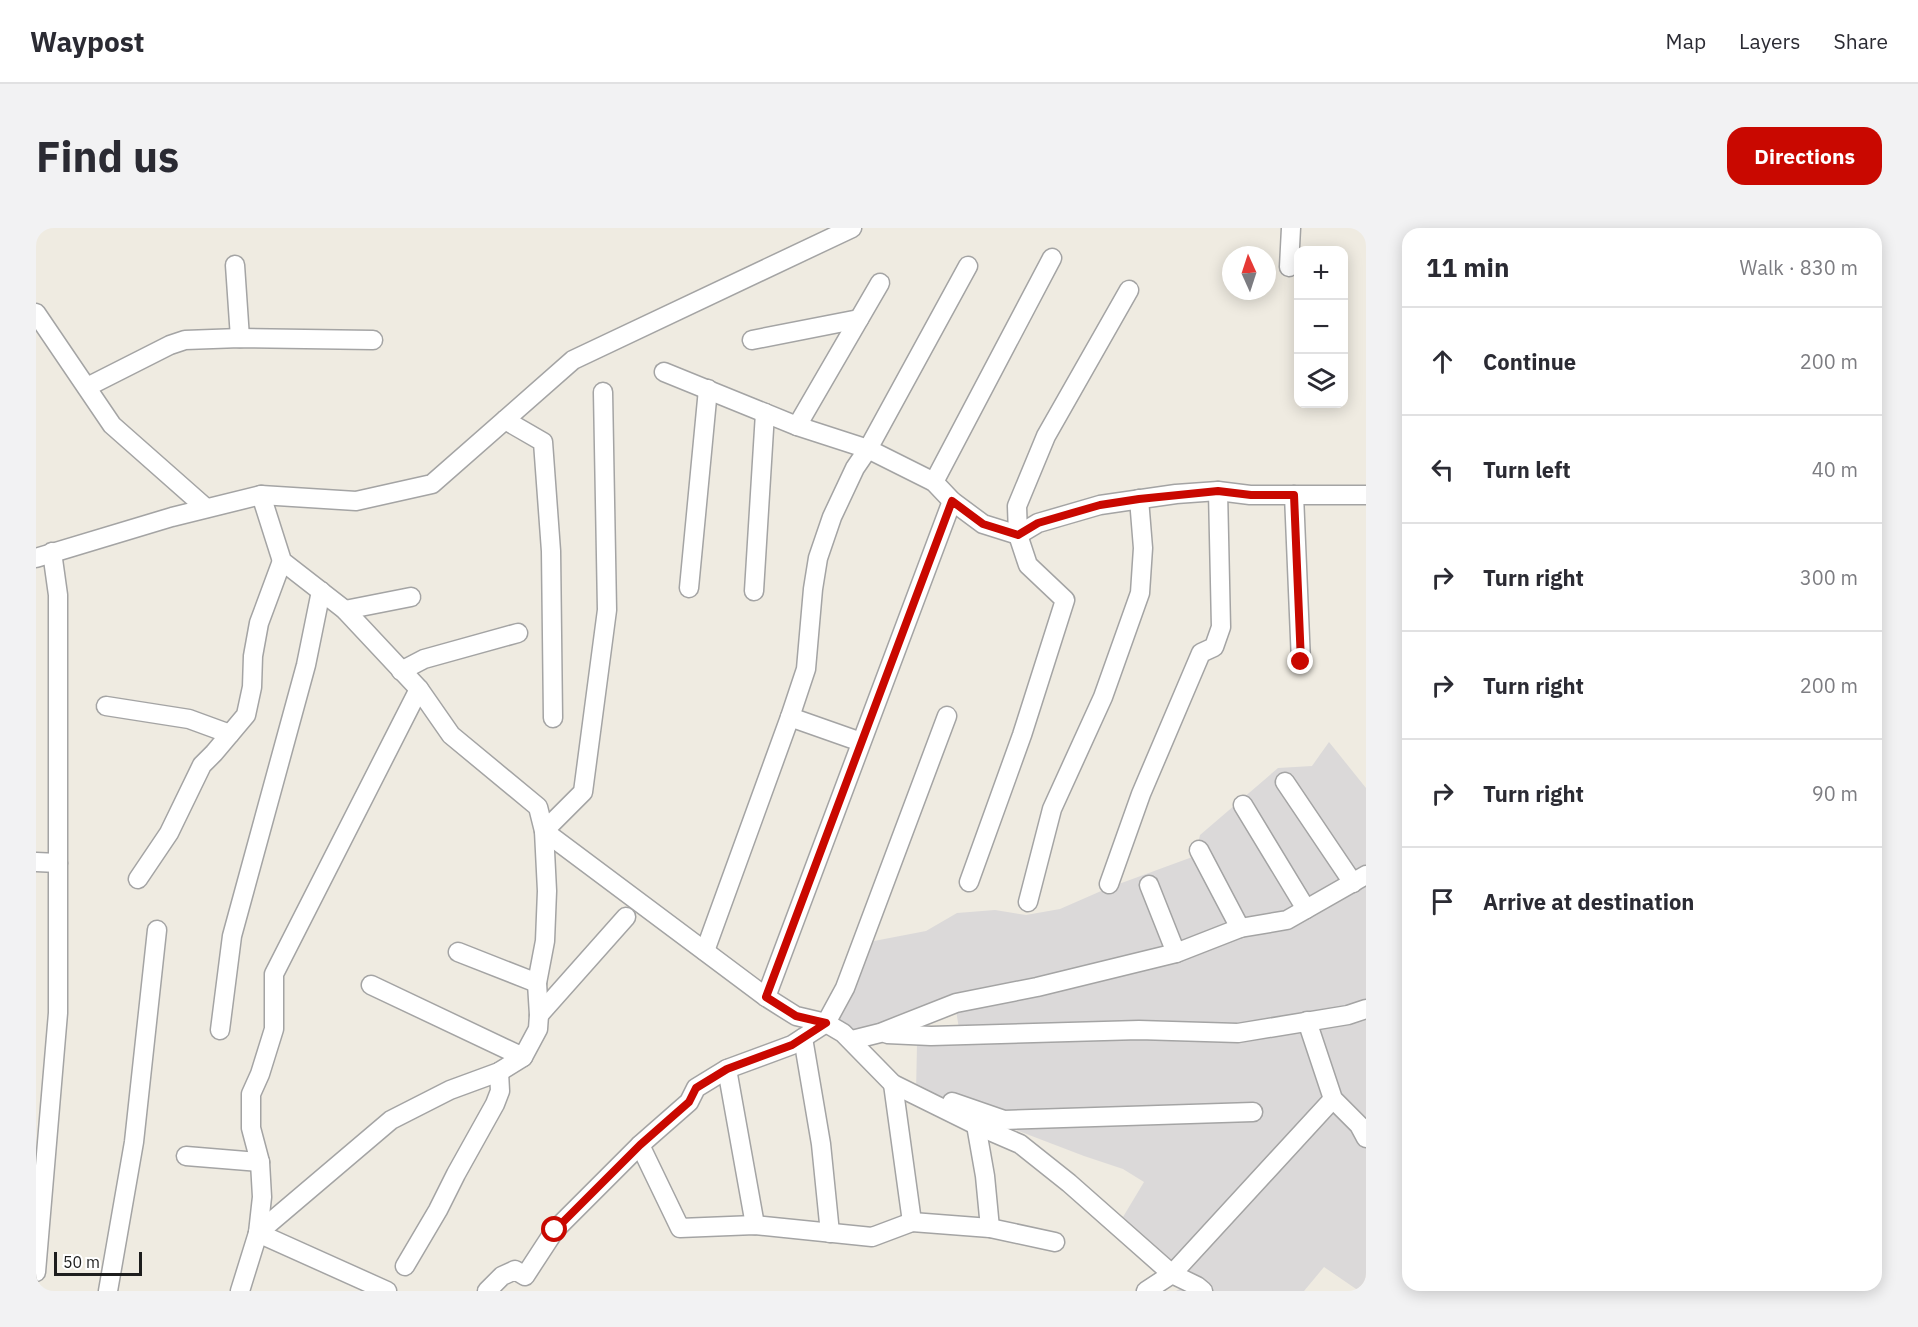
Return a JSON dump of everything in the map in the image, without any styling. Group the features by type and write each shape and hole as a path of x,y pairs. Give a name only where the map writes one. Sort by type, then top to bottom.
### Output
{"street":[{"path":"36,1272 58,1013 58,595 44,555 206,508 261,495 356,501 432,484 573,360 852,228"},
{"path":"1289,267 1291,228"},
{"path":"934,482 1052,258"},
{"path":"235,265 240,338"},
{"path":"705,951 806,669 818,558 832,517 855,468 868,449 969,266"},
{"path":"797,426 880,283"},
{"path":"969,882 1023,735 1065,600 1028,565 1018,535 1017,506 1046,436 1129,290"},
{"path":"37,314 112,425 206,508"},
{"path":"752,340 859,319"},
{"path":"87,387 170,345 185,340 240,338 373,340"},
{"path":"664,372 797,426 868,449 934,482 952,501 983,524 1018,535 1038,523 1100,505 1139,499 1218,491 1251,495 1366,495"},
{"path":"689,588 708,389"},
{"path":"544,831 583,792 607,610 603,392"},
{"path":"754,591 765,413"},
{"path":"505,420 543,442 550,550 553,718"},
{"path":"1109,884 1141,794 1201,653 1214,647 1221,627 1218,491"},
{"path":"258,1233 391,1120 450,1090 499,1072 523,1057 538,1029 537,983 545,941 547,891 544,831 538,807 451,735 419,689 345,610 282,561 261,495"},
{"path":"1294,495 1301,662"},
{"path":"1028,902 1052,809 1104,697 1140,594 1143,548 1139,499"},
{"path":"766,997 952,501"},
{"path":"138,879 169,833 201,765 246,715 252,687 253,656 259,623 282,561"},
{"path":"220,1030 232,936 306,665 321,591"},
{"path":"345,610 411,597"},
{"path":"401,671 424,659 518,633"},
{"path":"240,1291 258,1233 262,1197 260,1162 251,1128 251,1094 260,1074 274,1029 274,974 419,689"},
{"path":"106,706 189,719 230,734"},
{"path":"487,1291 502,1276 515,1270 525,1276 555,1230 640,1145 689,1102 696,1088 727,1069 792,1045 826,1023 845,988 947,716"},
{"path":"790,717 861,742"},
{"path":"865,1037 956,1003 1037,987 1176,953 1240,928 1287,920 1360,879 1285,782"},
{"path":"1243,805 1306,909"},
{"path":"544,831 766,997 796,1016 826,1023 865,1037 1139,1030 1238,1033 1366,1009"},
{"path":"1199,850 1240,928"},
{"path":"36,862 58,863"},
{"path":"1149,885 1176,953"},
{"path":"539,1015 626,917"},
{"path":"108,1291 134,1142 157,930"},
{"path":"458,952 537,983"},
{"path":"371,985 523,1057"},
{"path":"1306,1021 1333,1099 1359,1125 1366,1138"},
{"path":"865,1037 893,1084 912,1222"},
{"path":"865,1037 887,1070 912,1086 1003,1128 1172,1274 1203,1291"},
{"path":"803,1038 820,1144 830,1233"},
{"path":"727,1069 755,1225"},
{"path":"405,1266 495,1104 500,1091 499,1072"},
{"path":"893,1084 976,1125 1003,1128 1253,1112"},
{"path":"1146,1291 1172,1274 1333,1099"},
{"path":"976,1125 985,1176 990,1228"},
{"path":"640,1145 680,1228 755,1225 872,1237 912,1222 990,1228 1055,1242"},
{"path":"186,1156 260,1162"},
{"path":"258,1233 387,1291"}],"shaded area":[{"path":"1329,742 1366,788 1366,1291 1359,1291 1324,1267 1304,1291 1176,1291 1191,1283 1123,1217 1144,1182 1123,1169 916,1092 917,1045 961,1041 955,1004 856,1036 826,1023 874,941 926,931 957,913 995,910 1026,915 1060,909 1108,888 1195,856 1200,835 1278,768 1312,766"}],"route":[{"path":"555,1230 640,1145 689,1102 696,1088 727,1069 792,1045 826,1023 796,1016 766,997 952,501 983,524 1018,535 1038,523 1100,505 1139,499 1218,491 1251,495 1294,495 1301,662"}]}
